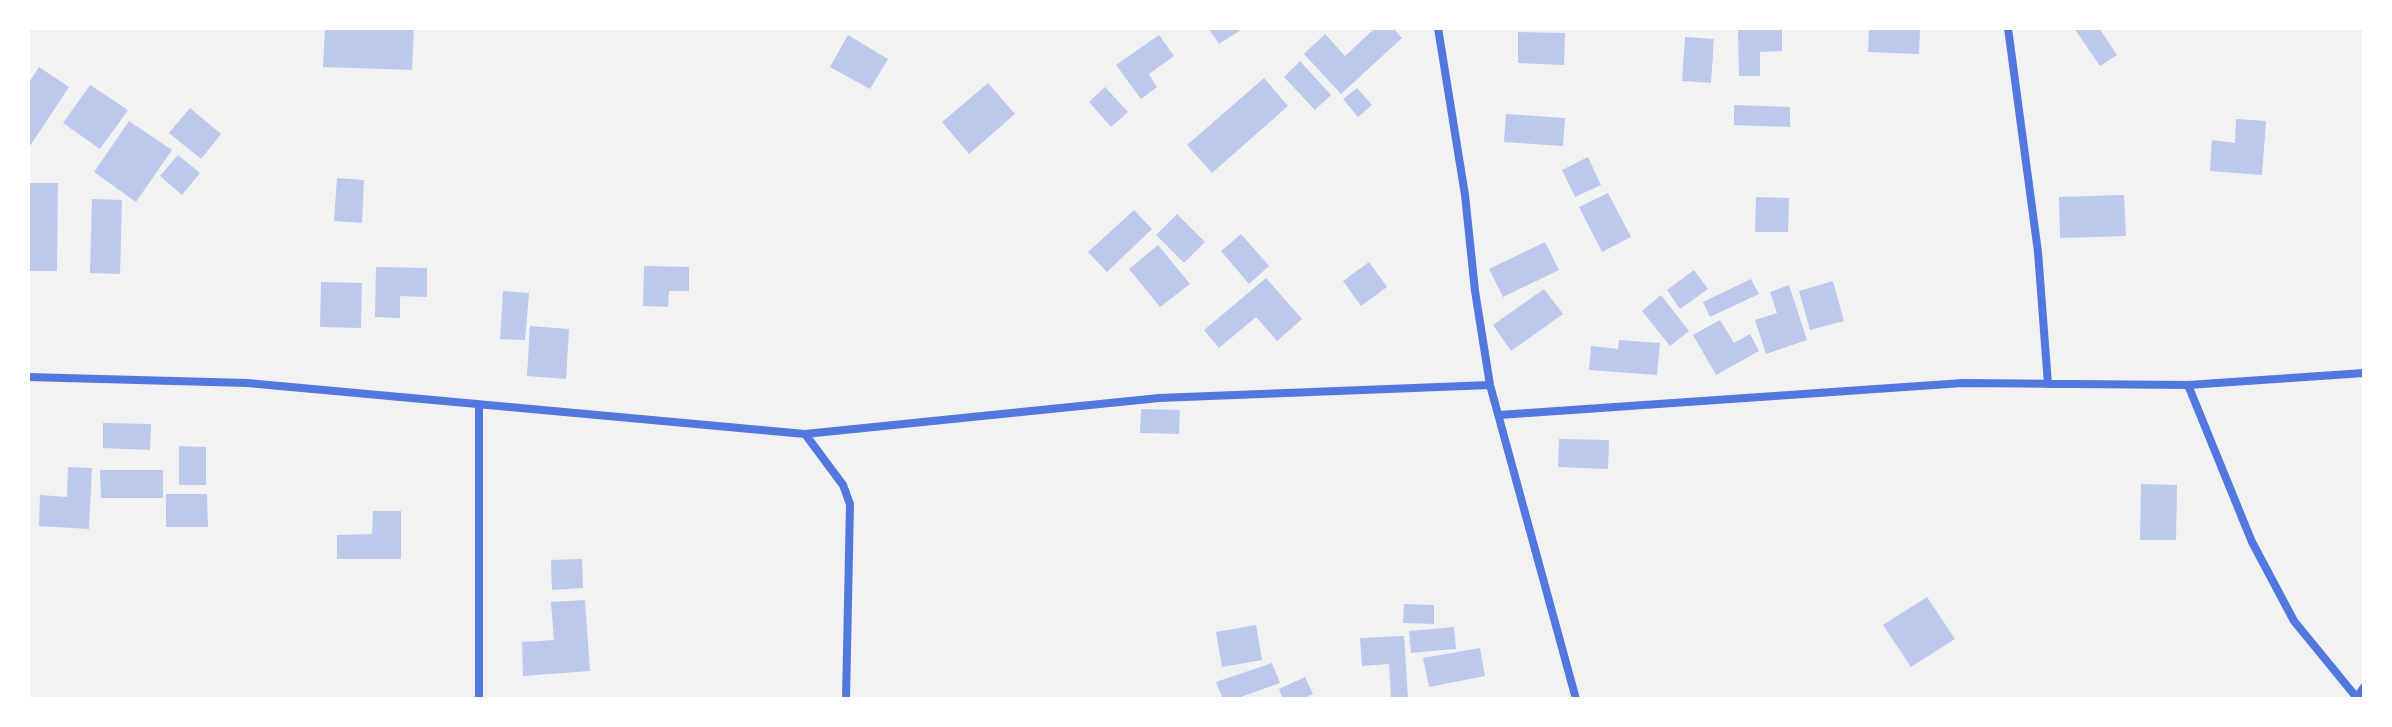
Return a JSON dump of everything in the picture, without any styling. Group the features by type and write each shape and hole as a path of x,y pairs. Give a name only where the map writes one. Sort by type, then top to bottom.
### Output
{"street":[{"path":"1438,28 1465,195 1475,291 1490,385 1576,699"},
{"path":"2008,28 2038,252 2048,384"},
{"path":"1499,415 1963,383 2188,385 2364,373"},
{"path":"28,377 247,383 479,407 728,424 805,434 1159,398 1490,385"},
{"path":"2188,385 2252,542 2294,621 2357,698 2364,687"},
{"path":"479,407 479,699"},
{"path":"805,434 843,485 850,504 846,699"}],"building":[{"path":"325,28 414,28 412,70 323,67"},
{"path":"1208,28 1244,28 1219,44"},
{"path":"1375,28 1393,28 1402,38 1341,94 1304,54 1325,34 1345,56"},
{"path":"1869,28 1920,28 1919,54 1868,52"},
{"path":"2074,28 2099,28 2117,55 2100,66"},
{"path":"1738,30 1782,30 1782,51 1760,52 1760,76 1739,76"},
{"path":"1518,32 1565,33 1564,65 1518,63"},
{"path":"848,35 888,59 870,89 830,67"},
{"path":"1159,35 1174,56 1149,74 1157,87 1141,99 1116,65"},
{"path":"1685,37 1714,39 1711,83 1682,81"},
{"path":"1300,61 1331,95 1315,110 1284,77"},
{"path":"39,67 69,87 28,149 28,84"},
{"path":"1264,78 1288,106 1212,173 1187,145"},
{"path":"988,83 1015,114 969,154 942,122"},
{"path":"90,85 128,110 100,149 63,123"},
{"path":"1105,87 1128,112 1111,127 1089,102"},
{"path":"1357,88 1372,105 1358,117 1343,99"},
{"path":"1734,105 1790,107 1790,127 1734,125"},
{"path":"190,108 221,134 201,159 169,133"},
{"path":"1506,114 1565,118 1563,146 1504,142"},
{"path":"2236,119 2266,121 2262,175 2210,171 2212,140 2235,143"},
{"path":"129,121 172,150 136,202 94,172"},
{"path":"178,155 200,173 182,195 160,176"},
{"path":"1588,157 1601,185 1575,197 1562,170"},
{"path":"337,178 364,180 362,223 334,221"},
{"path":"28,183 58,183 57,271 28,271"},
{"path":"1608,193 1631,237 1602,252 1579,207"},
{"path":"2124,195 2126,236 2060,238 2059,197"},
{"path":"1756,197 1789,198 1788,232 1755,232"},
{"path":"92,199 122,200 120,274 90,273"},
{"path":"1134,210 1152,229 1107,272 1088,252"},
{"path":"1177,214 1205,242 1184,263 1156,235"},
{"path":"1241,234 1269,266 1249,284 1221,251"},
{"path":"1545,242 1559,270 1503,297 1489,269"},
{"path":"1158,245 1190,284 1160,307 1129,269"},
{"path":"1369,262 1387,287 1361,306 1343,281"},
{"path":"644,266 689,267 689,291 669,291 668,307 643,306"},
{"path":"376,267 427,268 427,297 400,296 400,318 375,317"},
{"path":"1694,270 1708,289 1680,309 1667,290"},
{"path":"1266,278 1302,319 1277,341 1256,317 1219,348 1204,330"},
{"path":"1751,279 1759,294 1710,317 1703,302"},
{"path":"1833,281 1844,321 1810,330 1799,291"},
{"path":"321,282 362,283 361,328 320,327"},
{"path":"1789,285 1807,340 1766,354 1755,320 1777,313 1770,292"},
{"path":"1544,289 1563,314 1511,351 1493,325"},
{"path":"503,291 529,293 525,340 500,339"},
{"path":"1661,295 1689,331 1670,346 1642,311"},
{"path":"1720,320 1734,343 1750,334 1759,351 1716,375 1693,335"},
{"path":"530,326 569,329 566,379 527,376"},
{"path":"1619,340 1660,343 1657,375 1589,370 1591,346 1618,349"},
{"path":"1141,409 1180,410 1179,434 1140,433"},
{"path":"103,423 151,424 150,450 103,448"},
{"path":"1559,439 1609,440 1608,469 1558,467"},
{"path":"179,446 206,447 206,485 179,485"},
{"path":"68,467 92,468 89,529 39,526 40,495 67,497"},
{"path":"100,470 163,470 163,498 101,498"},
{"path":"2141,484 2177,485 2176,540 2140,540"},
{"path":"166,494 207,494 208,527 166,527"},
{"path":"373,511 401,511 401,559 337,559 337,535 372,534"},
{"path":"582,559 583,588 552,590 551,560"},
{"path":"1927,597 1955,639 1911,667 1883,625"},
{"path":"585,600 590,671 523,676 522,642 554,640 551,602"},
{"path":"1404,604 1434,605 1434,624 1403,623"},
{"path":"1256,625 1262,660 1222,667 1216,632"},
{"path":"1454,627 1456,649 1411,653 1409,631"},
{"path":"1404,636 1408,698 1391,699 1389,664 1362,666 1360,638"},
{"path":"1480,648 1485,676 1429,687 1423,658"},
{"path":"1272,663 1280,683 1235,699 1223,699 1216,682"},
{"path":"1305,677 1313,694 1302,699 1283,699 1279,689"}]}
